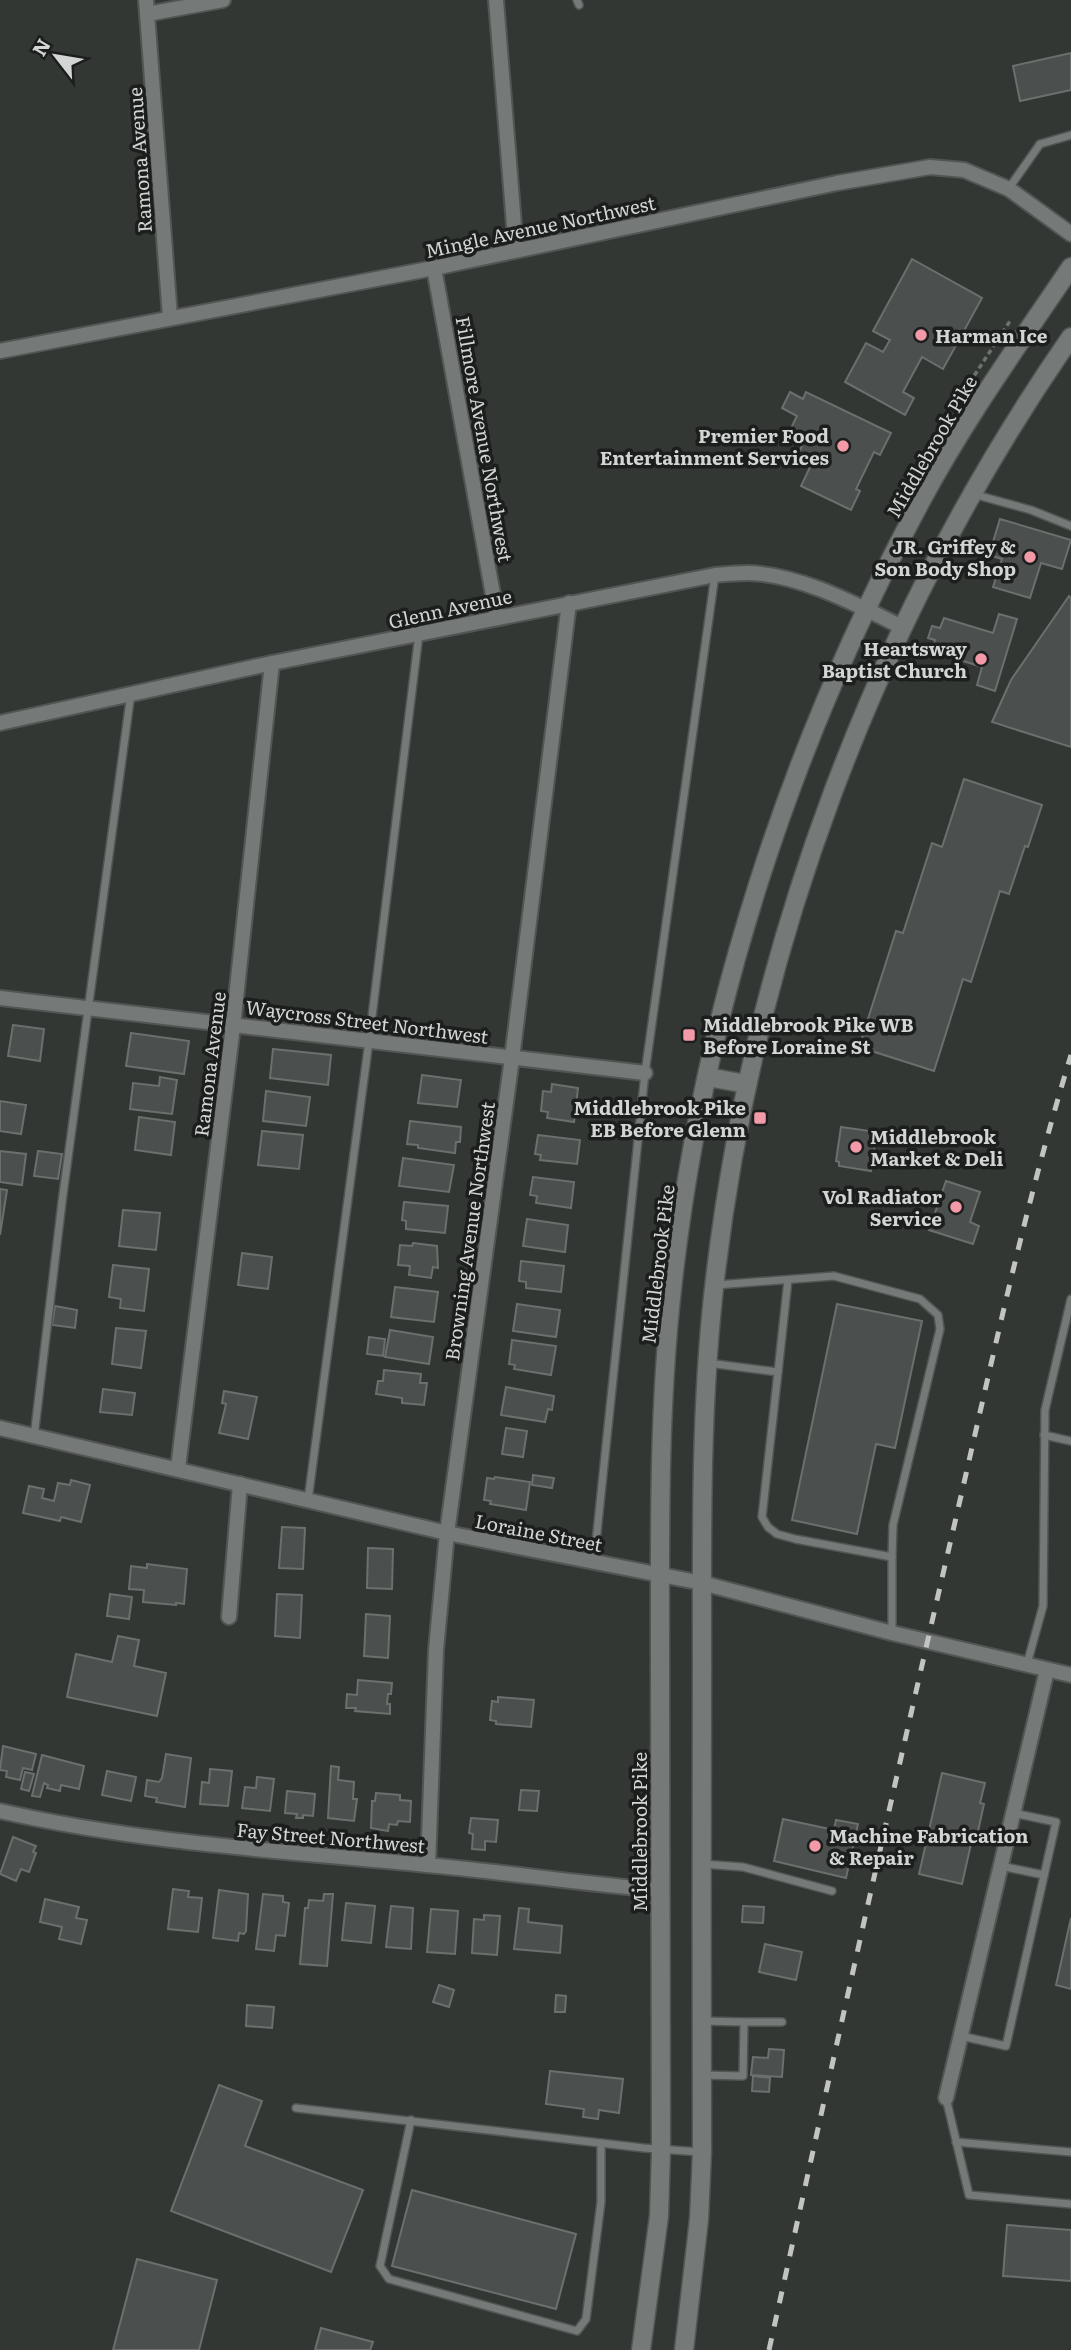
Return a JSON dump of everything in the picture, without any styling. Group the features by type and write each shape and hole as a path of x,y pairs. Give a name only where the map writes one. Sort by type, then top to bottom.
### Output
{"main road":[{"name":"Middlebrook Pike","path":"641,2350 659,2216 661,2150 660,1575 663,1401 672,1288 687,1182 707,1077 746,918 814,728 866,609 922,499 972,412 1071,267"},
{"path":"684,2350 699,2219 702,2152 704,1403 724,1206 747,1084 780,952 804,873 851,743 902,627 973,494 1046,373 1071,337"},
{"path":"707,1077 747,1084"}],"street":[{"path":"147,7 223,0"},
{"path":"496,0 516,250"},
{"name":"Ramona Avenue","path":"147,7 170,317"},
{"name":"Mingle Avenue Northwest","path":"0,351 434,268 837,183 930,167 964,170 1009,189 1071,234"},
{"name":"Fillmore Avenue Northwest","path":"434,268 497,617"},
{"name":"Glenn Avenue","path":"0,723 272,663 715,575 748,573 779,577 849,601 902,627"},
{"name":"Browning Avenue Northwest","path":"428,1865 436,1650 447,1533 512,1058 569,603"},
{"name":"Ramona Avenue","path":"178,1468 233,1026 272,663"},
{"name":"Waycross Street Northwest","path":"0,998 645,1073"},
{"name":"Loraine Street","path":"0,1428 447,1533 702,1583 892,1633 1071,1675"},
{"path":"229,1617 240,1484"},
{"path":"946,2098 1047,1670"},
{"name":"Fay Street Northwest","path":"0,1811 161,1840 660,1890"}],"lane":[{"path":"1009,189 1040,144 1071,135"},
{"path":"973,494 1031,510 1071,526"},
{"path":"594,1562 645,1073 715,575"},
{"path":"308,1501 419,634"},
{"path":"34,1437 131,693"},
{"path":"715,1285 834,1276 920,1299 938,1315 940,1329 893,1525 892,1633"},
{"path":"788,1280 762,1517 768,1527 778,1534 794,1539 892,1557"},
{"path":"1027,1665 1042,1606 1045,1410 1071,1299"},
{"path":"707,1363 778,1372"},
{"path":"1044,1435 1071,1441"},
{"path":"961,2036 1006,2046 1056,1822 1013,1812"},
{"path":"701,1864 743,1867 832,1891"},
{"path":"1001,1866 1044,1875"},
{"path":"702,2021 782,2022"},
{"path":"702,2075 743,2076 744,2022"},
{"path":"946,2098 969,2194 1071,2204"},
{"path":"296,2108 661,2150 702,2152"},
{"path":"411,2120 380,2266 389,2279 577,2331 586,2319 600,2215 601,2143"},
{"path":"956,2142 1071,2152"}],"building":[{"path":"1071,53 1071,90 1020,101 1013,66"},
{"name":"Harman Ice","path":"912,259 982,298 943,369 922,357 903,392 914,398 905,415 845,382 866,343 883,352 890,340 873,331"},
{"name":"Premier Food Entertainment Services","path":"790,392 803,399 806,392 891,433 880,455 874,452 856,489 860,491 851,510 801,486 812,463 797,456 805,440 789,432 797,416 782,408"},
{"name":"JR. Griffey & Son Body Shop","path":"1000,519 1071,540 1062,569 1041,563 1030,598 993,587 1002,559 989,555"},
{"path":"1069,596 1071,747 992,722 1011,680"},
{"name":"Heartsway Baptist Church","path":"999,614 1017,619 995,691 977,685 982,667 932,651 935,640 928,638 932,626 940,628 944,618 993,633"},
{"path":"964,779 1042,805 1009,894 1000,891 971,982 963,979 934,1071 859,1047 896,931 903,933 932,843 942,847"},
{"path":"13,1025 44,1029 40,1061 8,1056"},
{"path":"131,1033 189,1041 184,1074 126,1066"},
{"path":"273,1049 331,1055 328,1085 270,1078"},
{"path":"422,1075 461,1080 457,1107 418,1103"},
{"path":"160,1077 177,1080 172,1114 130,1109 133,1083 159,1086"},
{"path":"552,1084 578,1088 574,1122 547,1118 548,1112 541,1111 543,1091 551,1092"},
{"path":"266,1091 310,1097 306,1126 263,1121"},
{"path":"0,1101 26,1105 21,1134 0,1131"},
{"path":"139,1117 175,1122 171,1155 135,1150"},
{"path":"410,1121 461,1127 460,1142 456,1142 455,1153 407,1144"},
{"name":"Middlebrook Market & Deli","path":"841,1127 877,1132 871,1171 839,1166 836,1161"},
{"path":"262,1131 303,1135 299,1169 258,1165"},
{"path":"538,1135 580,1140 577,1164 540,1160 541,1155 535,1154"},
{"path":"0,1151 26,1154 22,1185 0,1182"},
{"path":"38,1151 62,1154 58,1179 34,1176"},
{"path":"403,1158 454,1165 449,1192 399,1186"},
{"path":"533,1177 574,1182 571,1208 536,1203 537,1196 530,1195"},
{"name":"Vol Radiator Service","path":"946,1181 980,1192 970,1222 979,1226 973,1244 929,1230"},
{"path":"0,1189 7,1190 0,1235"},
{"path":"404,1202 448,1206 445,1233 406,1229 406,1221 402,1220"},
{"path":"123,1210 160,1213 156,1250 119,1246"},
{"path":"527,1219 568,1225 565,1252 523,1246"},
{"path":"413,1243 437,1246 438,1268 433,1267 431,1278 409,1275 410,1266 398,1265 400,1245 412,1246"},
{"path":"242,1253 272,1257 268,1289 238,1285"},
{"path":"521,1261 564,1266 561,1292 526,1288 526,1282 519,1281"},
{"path":"113,1265 149,1269 144,1311 120,1308 121,1299 109,1297"},
{"path":"395,1287 438,1292 434,1322 391,1317"},
{"path":"517,1304 560,1310 556,1337 513,1331"},
{"path":"837,1304 922,1321 895,1448 876,1444 857,1534 792,1520"},
{"path":"55,1306 77,1310 75,1328 52,1325"},
{"path":"116,1328 146,1331 141,1368 112,1364"},
{"path":"390,1330 433,1337 429,1364 385,1357"},
{"path":"369,1337 385,1339 383,1356 367,1354"},
{"path":"512,1340 556,1346 551,1375 514,1369 515,1365 509,1364"},
{"path":"384,1370 421,1374 420,1383 427,1383 424,1405 402,1403 402,1398 376,1394 378,1381 383,1381"},
{"path":"506,1387 554,1396 552,1410 548,1409 545,1422 501,1415"},
{"path":"103,1389 135,1393 132,1415 100,1412"},
{"path":"224,1391 257,1397 248,1439 219,1433 226,1404 222,1403"},
{"path":"506,1428 527,1431 523,1457 502,1454"},
{"path":"533,1475 554,1478 552,1488 532,1485"},
{"path":"487,1478 530,1482 526,1510 490,1504 491,1501 484,1500"},
{"path":"71,1480 90,1485 81,1522 61,1517 60,1521 23,1513 29,1486 44,1489 42,1498 54,1501 58,1483 70,1485"},
{"path":"282,1527 305,1528 303,1569 279,1568"},
{"path":"368,1548 393,1549 392,1589 367,1588"},
{"path":"147,1564 187,1569 184,1604 143,1602 144,1590 129,1589 131,1566 147,1568"},
{"path":"110,1594 132,1597 129,1619 107,1616"},
{"path":"277,1594 302,1595 300,1638 275,1636"},
{"path":"366,1614 390,1616 388,1658 364,1656"},
{"path":"118,1636 139,1640 134,1666 166,1673 157,1716 67,1697 76,1654 112,1662"},
{"path":"358,1680 392,1683 387,1704 390,1704 390,1714 346,1708 347,1694 357,1695"},
{"path":"498,1697 534,1700 531,1727 496,1724 496,1721 490,1720 492,1701 498,1702"},
{"path":"3,1746 36,1754 32,1770 23,1768 20,1780 6,1777 7,1771 0,1770"},
{"path":"166,1754 191,1758 185,1807 156,1802 157,1798 145,1796 147,1780 159,1782 162,1778"},
{"path":"42,1755 84,1766 79,1789 61,1785 60,1791 47,1788 48,1785 44,1783 40,1797 32,1796"},
{"path":"331,1766 339,1767 338,1780 354,1782 353,1799 357,1799 354,1821 328,1818"},
{"path":"210,1769 232,1771 228,1806 200,1804 202,1782 209,1783"},
{"path":"107,1771 136,1777 131,1801 102,1795"},
{"path":"25,1772 34,1774 29,1791 21,1789"},
{"path":"942,1773 985,1783 980,1803 984,1804 975,1845 971,1844 962,1884 919,1874"},
{"path":"257,1777 274,1779 270,1811 242,1808 245,1787 256,1788"},
{"path":"521,1790 539,1791 537,1811 519,1810"},
{"path":"287,1791 315,1794 313,1816 303,1815 303,1818 296,1818 297,1814 285,1813"},
{"path":"376,1793 400,1795 400,1800 411,1801 410,1822 398,1821 397,1825 389,1824 388,1831 371,1828 372,1801 375,1801"},
{"path":"471,1818 498,1820 496,1842 485,1841 485,1850 472,1849 473,1834 469,1833"},
{"name":"Machine Fabrication & Repair","path":"783,1819 834,1830 836,1820 858,1824 846,1878 774,1861"},
{"path":"13,1837 36,1846 29,1872 21,1869 16,1881 0,1874"},
{"path":"173,1889 189,1891 188,1897 202,1898 198,1932 168,1929"},
{"path":"219,1890 248,1894 246,1931 244,1934 239,1933 238,1941 213,1938"},
{"path":"263,1894 283,1896 283,1902 289,1903 285,1936 276,1935 274,1951 256,1949"},
{"path":"324,1894 333,1894 327,1966 300,1964 305,1908 308,1908 309,1900 323,1901"},
{"path":"45,1899 79,1907 76,1918 87,1920 81,1944 59,1939 62,1927 40,1922"},
{"path":"346,1903 375,1906 371,1943 342,1940"},
{"path":"391,1906 413,1908 411,1949 386,1947"},
{"path":"743,1906 764,1907 763,1923 742,1922"},
{"path":"519,1908 529,1909 528,1922 562,1926 560,1953 514,1949"},
{"path":"431,1909 458,1911 455,1954 427,1952"},
{"path":"484,1915 500,1916 497,1955 472,1953 474,1919 484,1920"},
{"path":"1071,1918 1071,1989 1056,1985"},
{"path":"765,1944 802,1952 796,1980 759,1972"},
{"path":"439,1985 454,1990 449,2007 433,2002"},
{"path":"556,1995 566,1996 565,2012 555,2012"},
{"path":"247,2005 274,2007 272,2028 246,2026"},
{"path":"769,2049 784,2050 782,2077 751,2075 753,2057 768,2058"},
{"path":"550,2071 623,2079 619,2113 599,2110 598,2119 583,2117 584,2109 546,2104"},
{"path":"753,2076 770,2078 769,2092 752,2091"},
{"path":"219,2085 262,2101 245,2146 363,2190 331,2272 171,2211"},
{"path":"412,2190 576,2234 556,2309 392,2266"},
{"path":"1007,2225 1071,2230 1071,2281 1003,2276"},
{"path":"137,2259 217,2280 199,2350 113,2350"},
{"path":"321,2328 373,2342 370,2350 315,2350"}],"railway":[{"path":"769,2350 995,1346 1038,1171 1071,1055"}],"place":[{"name":"Harman Ice","path":"921,335"},
{"name":"Premier Food Entertainment Services","path":"843,446"},
{"name":"JR. Griffey & Son Body Shop","path":"1030,557"},
{"name":"Heartsway Baptist Church","path":"981,659"},
{"name":"Middlebrook Pike WB Before Loraine St","path":"689,1035"},
{"name":"Middlebrook Pike EB Before Glenn","path":"760,1118"},
{"name":"Middlebrook Market & Deli","path":"856,1147"},
{"name":"Vol Radiator Service","path":"956,1207"},
{"name":"Machine Fabrication & Repair","path":"815,1846"}]}
